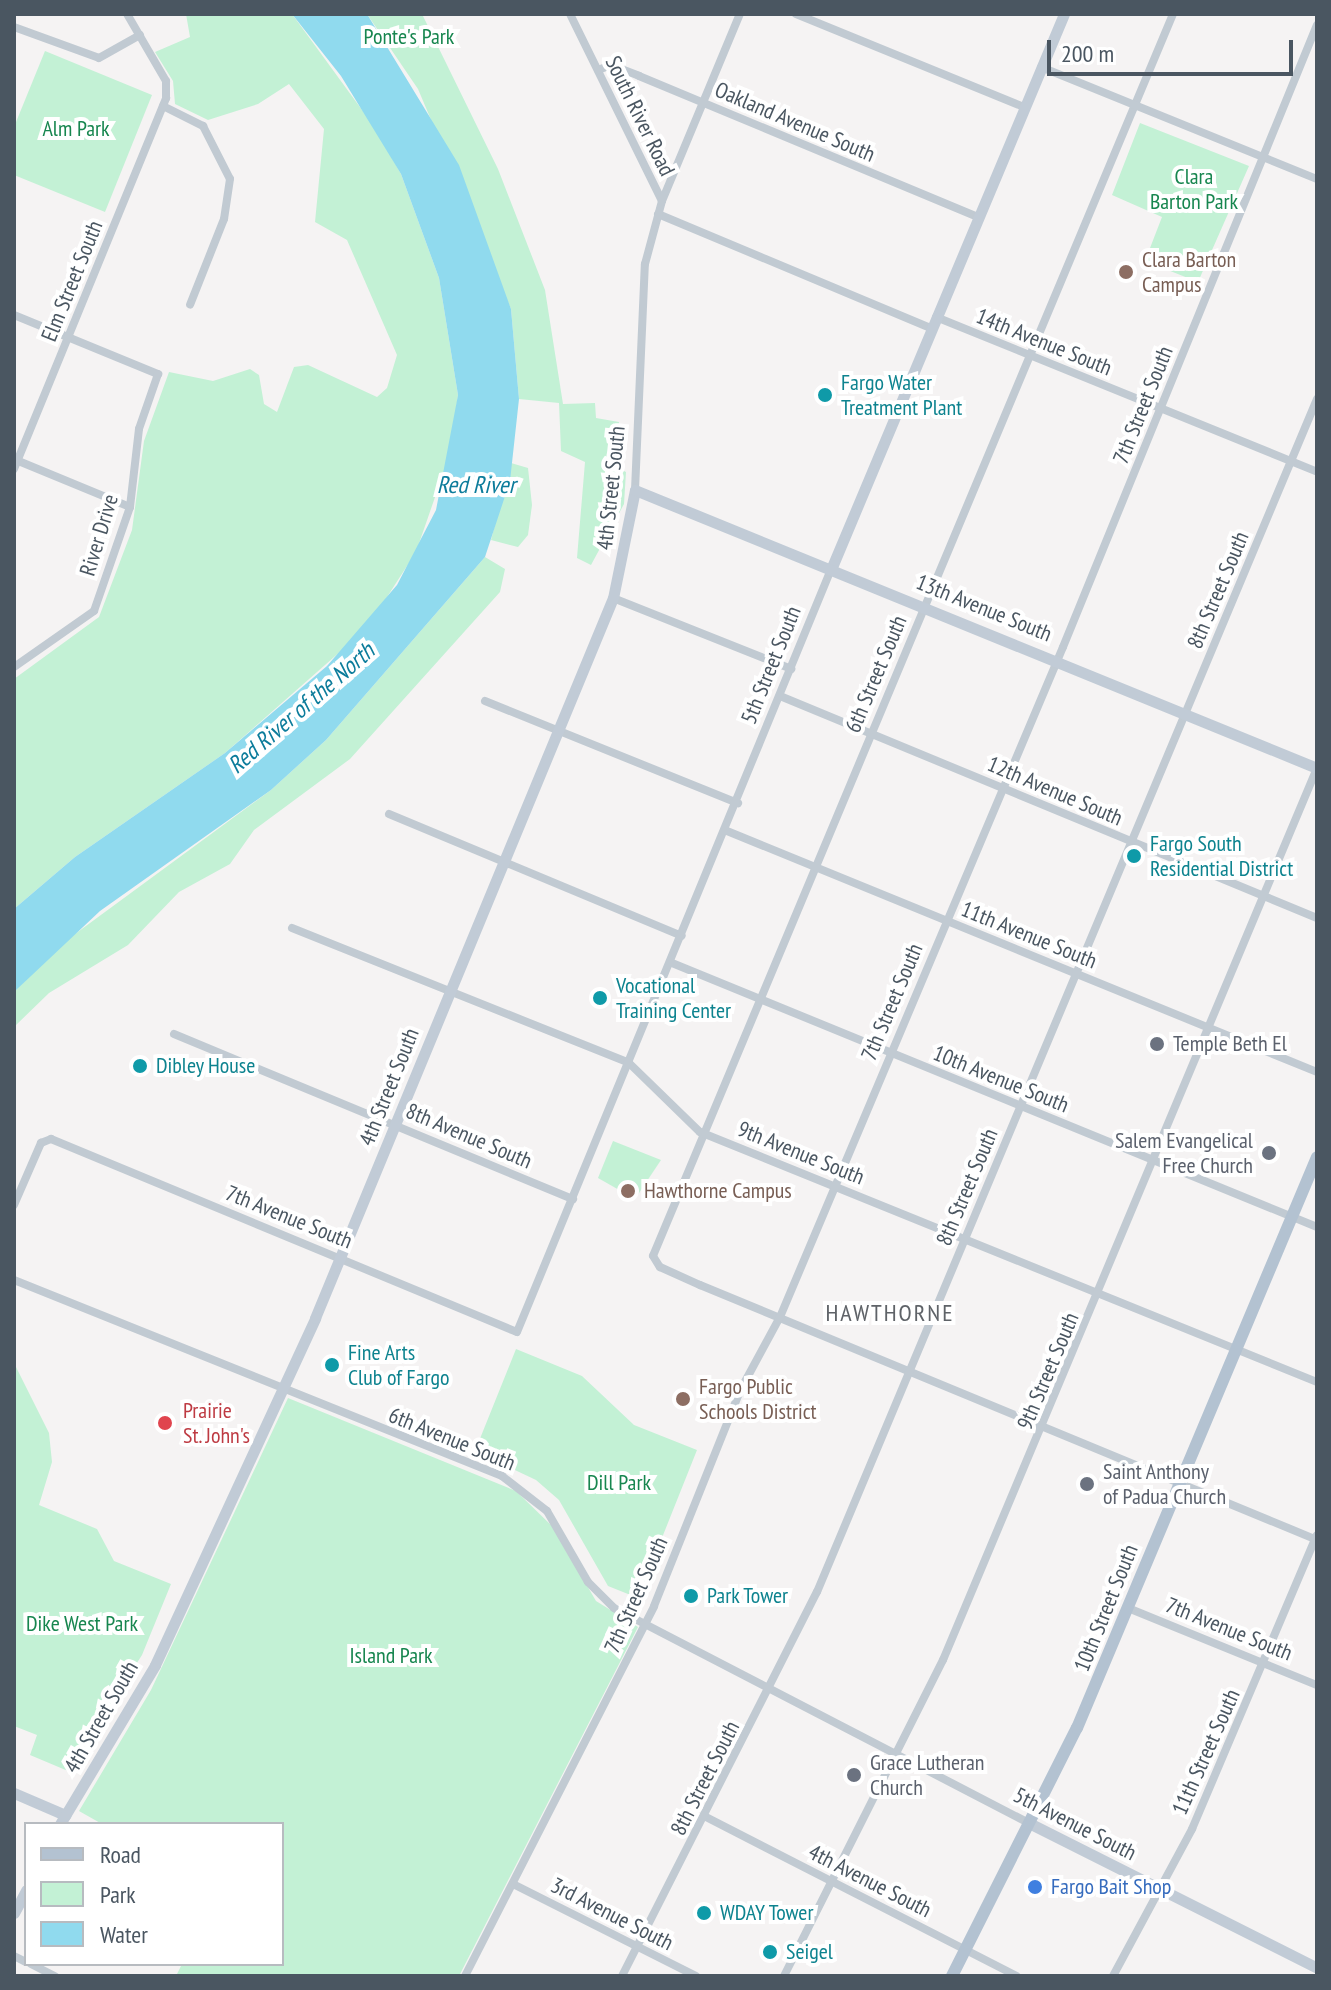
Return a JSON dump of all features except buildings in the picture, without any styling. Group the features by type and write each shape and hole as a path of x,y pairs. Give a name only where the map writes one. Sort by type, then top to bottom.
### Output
{"main road":[{"name":"10th Street South","path":"952,1976 1029,1823 1128,1608 1317,1157"}],"street":[{"path":"127,14 166,81 163,106 203,126 230,179 224,219 190,305"},
{"name":"South River Road","path":"570,14 662,201 638,330"},
{"path":"662,201 740,14"},
{"path":"796,14 1024,107"},
{"name":"5th Street South","path":"517,1332 1064,14"},
{"name":"6th Street South","path":"780,1317 654,1260 703,1133 763,998 870,734 1033,357 1173,14"},
{"name":"7th Street South","path":"465,1976 645,1625 741,1389 780,1317 1162,409 1317,25"},
{"path":"14,27 99,58 140,35"},
{"name":"Oakland Avenue South","path":"598,70 611,65 978,217"},
{"path":"1041,67 1317,179"},
{"name":"Elm Street South","path":"15,463 163,106"},
{"name":"14th Avenue South","path":"658,214 934,322 1033,357 1317,472"},
{"path":"14,315 68,338"},
{"name":"4th Street South","path":"62,1820 155,1665 283,1389 395,1125 556,728 613,598 635,490 638,330"},
{"name":"River Drive","path":"14,667 90,617 130,507 139,429 158,374 68,338"},
{"name":"8th Street South","path":"622,1976 770,1691 1079,974 1317,399"},
{"path":"15,463 130,507"},
{"name":"13th Avenue South","path":"635,490 806,556 1317,768"},
{"path":"806,556 833,550 861,497"},
{"path":"613,598 791,669"},
{"name":"12th Avenue South","path":"780,696 1317,918"},
{"path":"485,701 738,803"},
{"name":"9th Street South","path":"784,1976 896,1755 1044,1428 1317,768"},
{"path":"389,814 682,936"},
{"name":"11th Avenue South","path":"727,831 1317,1072"},
{"name":"9th Avenue South","path":"292,928 629,1063 703,1133 1317,1382"},
{"name":"10th Avenue South","path":"672,963 1317,1227"},
{"name":"8th Avenue South","path":"174,1034 573,1199"},
{"name":"7th Avenue South","path":"14,1205 47,1140 340,1257 517,1332"},
{"name":"6th Avenue South","path":"14,1280 530,1492 563,1532 598,1597 645,1625"},
{"path":"780,1317 1316,1538"},
{"name":"11th Street South","path":"1113,1976 1160,1889 1265,1662 1316,1538"},
{"name":"7th Avenue South","path":"1128,1608 1317,1685"},
{"name":"5th Avenue South","path":"645,1625 1317,1968"},
{"path":"14,1793 62,1820"},
{"name":"4th Avenue South","path":"706,1817 1017,1976"},
{"name":"3rd Avenue South","path":"513,1884 696,1976"},
{"path":"14,1913 24,1894"},
{"path":"34,1966 55,1976"}],"green space":[{"path":"186,14 292,14 373,125 401,174 439,278 458,395 450,454 416,552 367,628 225,753 75,857 14,909 14,679 99,617 132,530 144,441 169,372 213,381 250,369 259,375 264,404 277,412 294,367 308,365 377,397 387,388 397,355 347,240 315,222 324,129 289,84 258,104 208,120 175,104 173,81 155,52 190,37"},
{"name":"Ponte's Park","path":"367,14 422,14 498,169 545,290 563,404 595,403 596,418 619,422 614,466 626,472 624,504 591,565 577,558 585,462 561,451 559,403 519,399 511,309 418,89"},
{"name":"Alm Park","path":"45,51 152,95 105,212 14,175 14,127"},
{"name":"Clara Barton Park","path":"1140,123 1249,166 1198,282 1145,261 1162,217 1112,195"},
{"path":"511,463 528,468 532,505 528,535 518,547 491,540"},
{"path":"485,557 505,569 500,592 350,759 254,830 230,864 179,892 128,945 49,993 14,1027 14,992 56,948 271,790 326,740"},
{"path":"613,1141 661,1160 635,1199 598,1178"},
{"name":"Dill Park","path":"516,1349 582,1376 634,1425 697,1450 638,1598 608,1586 559,1500 536,1480 475,1451"},
{"name":"Dike West Park","path":"14,1363 49,1433 52,1462 39,1505 97,1529 114,1561 171,1584 142,1655 68,1771 30,1755 37,1735 14,1726"},
{"name":"Island Park","path":"288,1398 516,1491 553,1527 596,1601 638,1627 459,1976 176,1976 181,1966 284,1966 284,1822 98,1822 79,1811 151,1690"}],"water":[{"name":"Red River","path":"292,14 367,14 459,165 511,309 519,399 510,481 485,557 326,740 271,790 100,911 14,992 14,909 75,857 225,753 327,666 397,585 436,510 458,395 439,278 401,174 341,76"}],"place":[{"name":"Clara Barton Campus","path":"1126,272"},
{"name":"Fargo Water Treatment Plant","path":"825,395"},
{"name":"Fargo South Residential District","path":"1134,856"},
{"name":"Vocational Training Center","path":"600,998"},
{"name":"Temple Beth El","path":"1157,1044"},
{"name":"Dibley House","path":"140,1066"},
{"name":"Salem Evangelical Free Church","path":"1269,1153"},
{"name":"Hawthorne Campus","path":"628,1191"},
{"name":"Fine Arts Club of Fargo","path":"332,1365"},
{"name":"Fargo Public Schools District","path":"683,1399"},
{"name":"Prairie St. John's","path":"165,1423"},
{"name":"Saint Anthony of Padua Church","path":"1087,1484"},
{"name":"Park Tower","path":"691,1596"},
{"name":"Grace Lutheran Church","path":"854,1775"},
{"name":"Fargo Bait Shop","path":"1035,1887"},
{"name":"WDAY Tower","path":"704,1913"},
{"name":"Seigel","path":"770,1952"}],"district":[{"name":"HAWTHORNE","path":"890,1313"}],"water label":[{"name":"Red River of the North","path":"301,708"}]}
